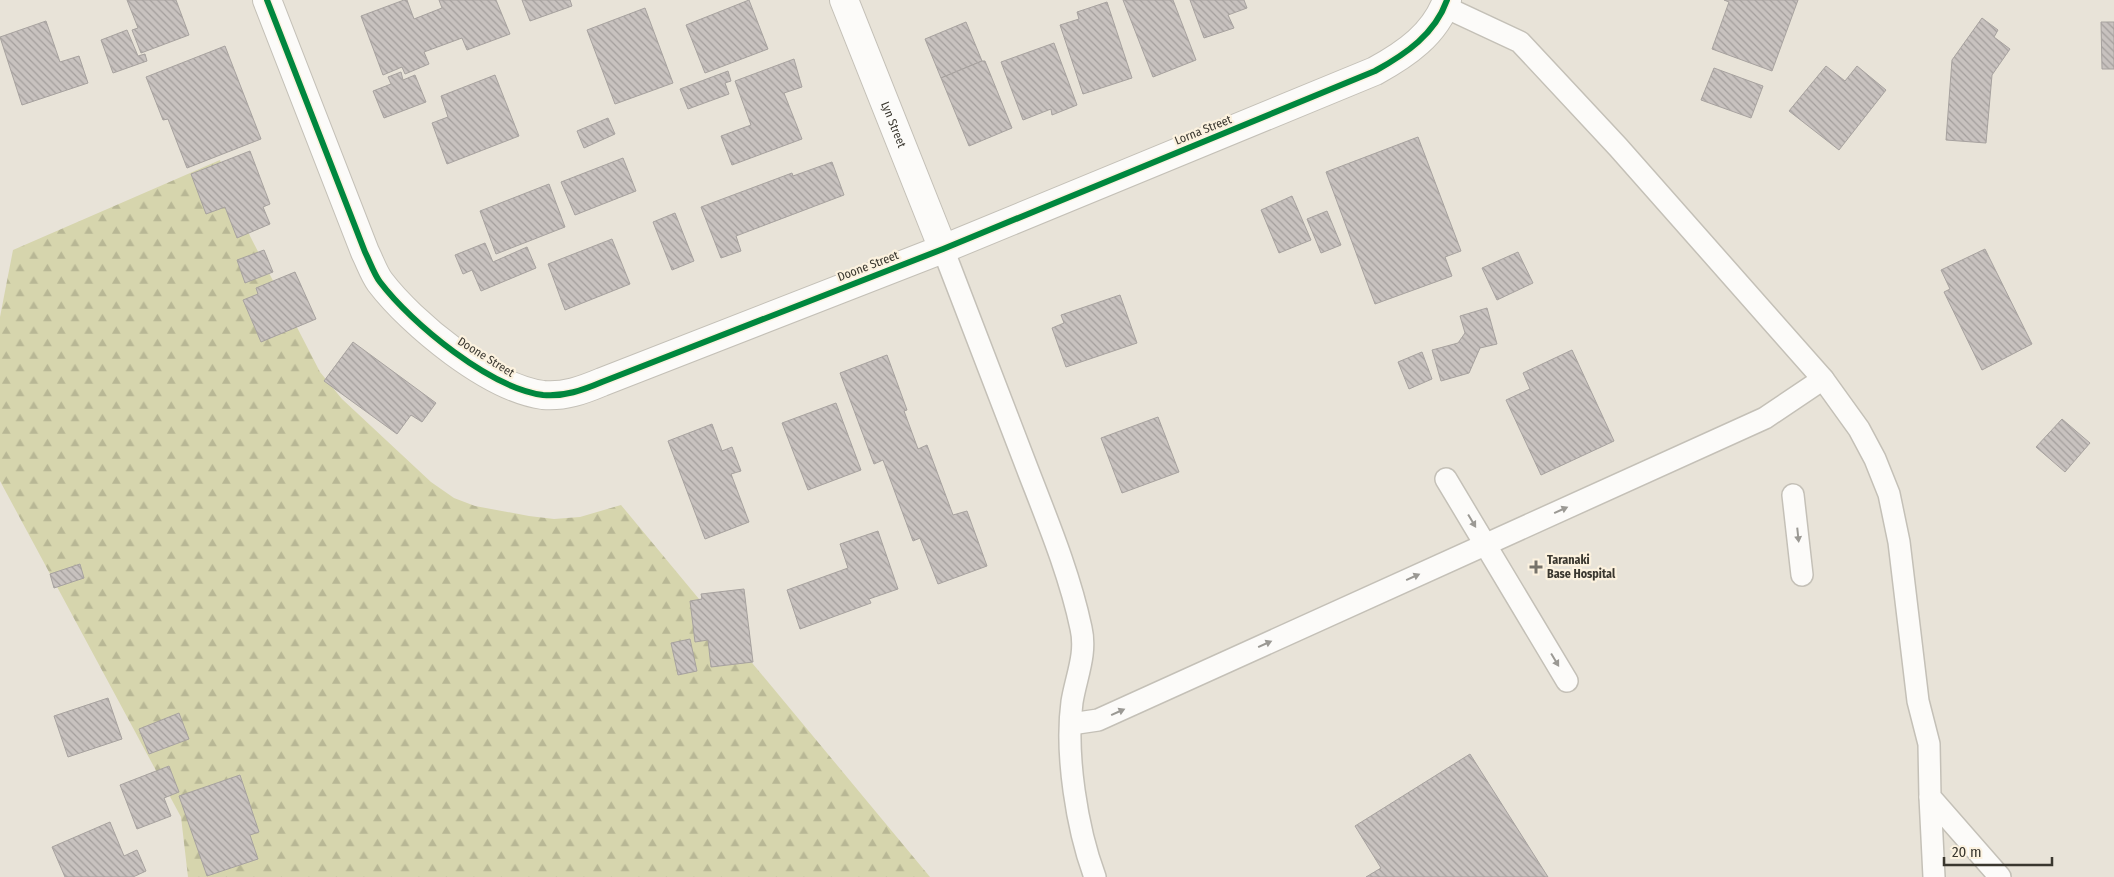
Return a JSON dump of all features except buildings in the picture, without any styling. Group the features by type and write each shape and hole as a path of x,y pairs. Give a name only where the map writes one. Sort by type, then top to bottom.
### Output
{"street":[{"name":"Doone Street","path":"267,0 365,252 379,280 398,304 454,351 508,385 527,392 561,395 582,390 943,249"},
{"name":"Lyn Street","path":"844,0 943,249"},
{"name":"Lorna Street","path":"943,249 1375,71 1403,56 1428,34 1446,3"}],"lane":[{"path":"1446,3 1520,42 1618,147 1823,379 1858,430 1875,459 1889,494 1899,542 1918,701 1929,744 1934,877"},
{"path":"943,249 1044,512 1067,576 1081,627 1083,650 1072,702 1071,724 1074,785 1086,854 1094,877"},
{"path":"1071,724 1098,720 1765,418 1823,379"},
{"path":"1446,479 1567,681"},
{"path":"1794,495 1802,576"},
{"path":"1930,797 2000,877"}],"green space":[{"path":"220,160 250,236 320,372 342,399 431,482 454,498 475,506 554,519 580,517 621,505 930,877 188,877 181,817 0,481 0,317 13,250"}],"cycle path":[{"path":"267,0 365,252 380,282 394,299 454,352 500,380 522,390 543,395 566,394 588,388 943,249 1375,71 1398,58 1418,42 1435,23 1447,0"}],"place":[{"name":"Taranaki Base Hospital","path":"1536,567"}]}
